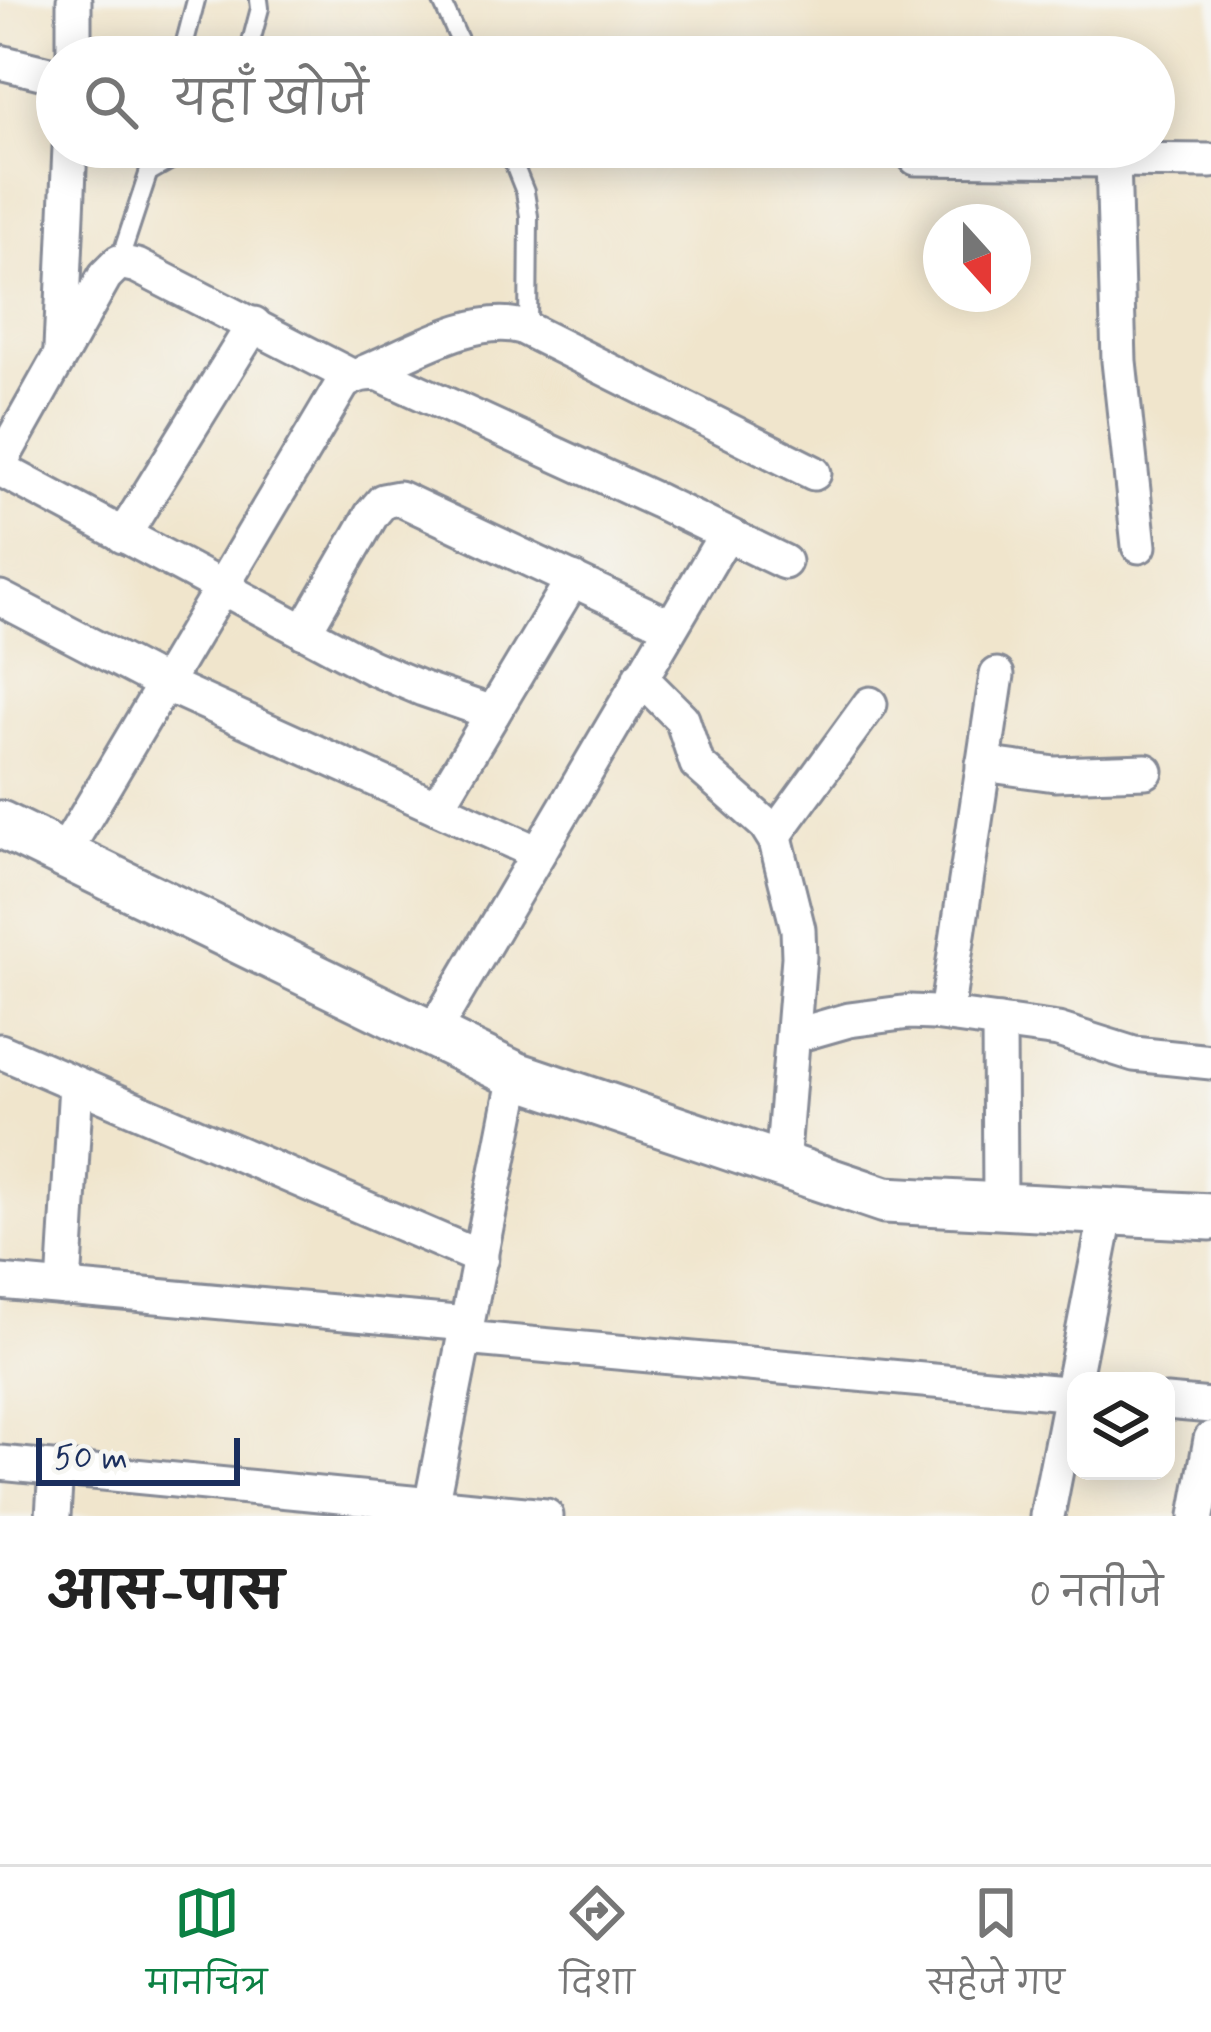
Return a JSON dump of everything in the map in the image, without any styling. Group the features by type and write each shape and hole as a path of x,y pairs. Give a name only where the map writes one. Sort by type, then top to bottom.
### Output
{"street":[{"path":"74,0 74,36"},
{"path":"0,62 36,71"},
{"path":"1175,161 1211,161"},
{"path":"60,356 69,168"},
{"path":"1113,168 1119,361 1139,546"},
{"path":"493,713 402,681 304,632 0,466 105,276 118,262 137,266 359,374 380,374 784,562"},
{"path":"63,855 343,383 359,374 476,326 506,322 814,473"},
{"path":"123,536 254,324"},
{"path":"304,632 372,514 383,501 399,498 671,626"},
{"path":"432,1034 726,535"},
{"path":"437,807 573,580"},
{"path":"0,598 165,684 538,853"},
{"path":"946,1014 997,675"},
{"path":"640,677 682,719 698,764 766,825 782,855 798,928 799,957 782,1165"},
{"path":"773,836 870,704"},
{"path":"983,764 1055,773 1146,771"},
{"path":"0,824 516,1075 885,1200 1211,1217"},
{"path":"793,1036 849,1020 910,1012 946,1014 1058,1030 1134,1054 1211,1062"},
{"path":"999,1022 1000,1206"},
{"path":"0,1051 481,1258"},
{"path":"430,1511 516,1075"},
{"path":"64,1288 76,1084"},
{"path":"1078,1372 1106,1211"},
{"path":"0,1282 1067,1393"},
{"path":"1175,1403 1211,1406"},
{"path":"1046,1516 1067,1424"},
{"path":"1198,1516 1211,1439"},
{"path":"0,1463 56,1469 213,1500 546,1516"},
{"path":"53,1516 56,1469"}],"lane":[{"path":"187,36 196,0"},
{"path":"253,36 259,0"},
{"path":"441,0 457,36"},
{"path":"118,262 150,168"},
{"path":"148,173 157,168"},
{"path":"515,168 529,216 528,331"}]}
